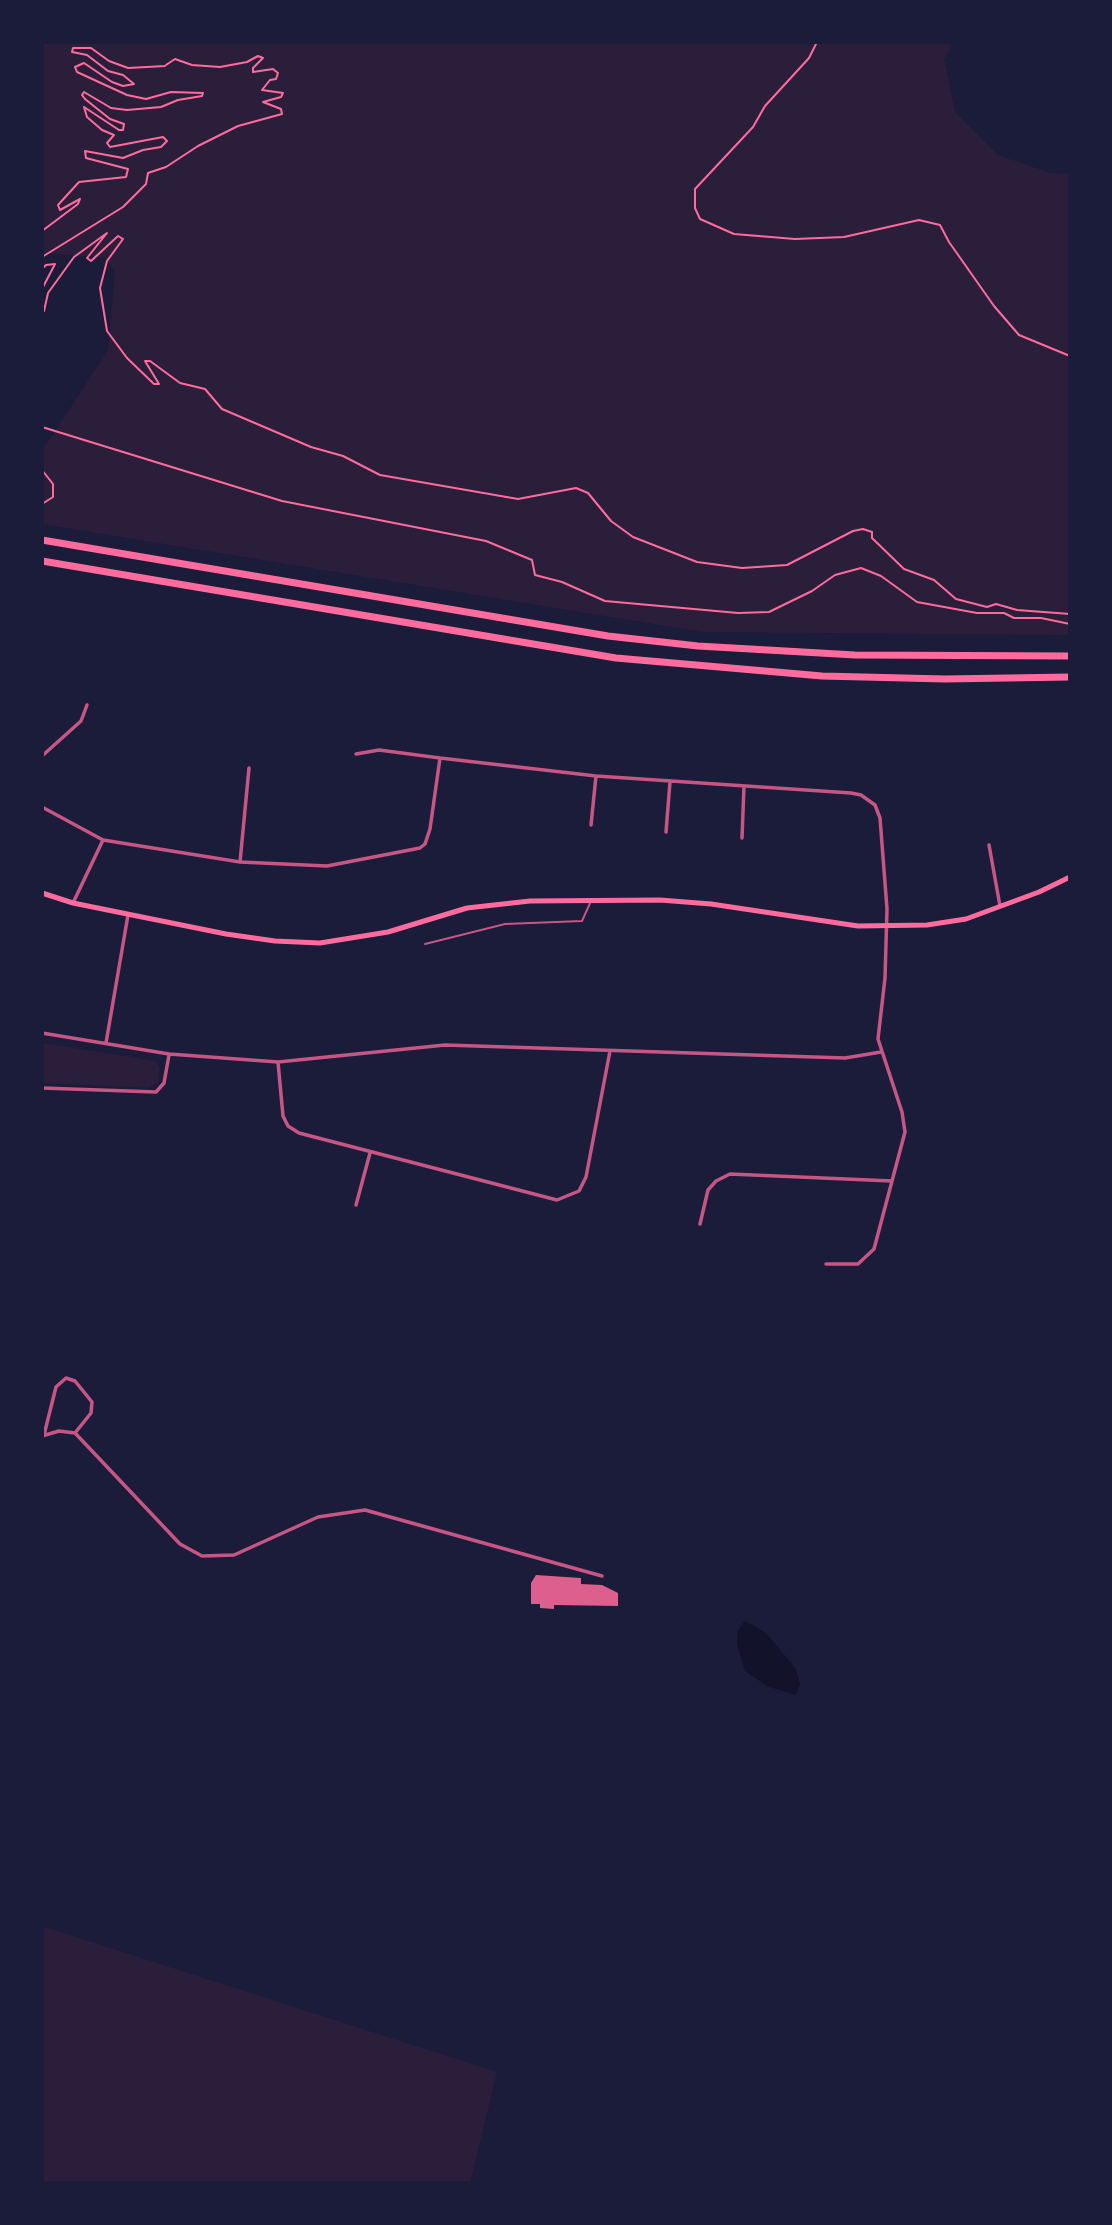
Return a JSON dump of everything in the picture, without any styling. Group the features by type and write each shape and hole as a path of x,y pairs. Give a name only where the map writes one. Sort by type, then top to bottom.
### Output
{"highway":[{"path":"42,540 608,636 698,646 842,654 920,657 1070,656"},
{"path":"42,561 616,658 822,676 945,679 1070,677"}],"main road":[{"path":"42,892 73,904 275,942 320,943 388,932 467,908 510,902 591,900 711,904 789,918 886,928 965,919 1070,877"}],"street":[{"path":"42,755 81,721 87,705"},
{"path":"356,754 379,750 596,776 851,793 869,800 880,818 886,928 885,978 877,1024 881,1052 904,1122 904,1142 877,1242 870,1256 858,1264 826,1264"},
{"path":"42,807 103,840 240,862 327,866 419,848 425,844 430,829 440,758"},
{"path":"240,862 250,768"},
{"path":"591,825 596,776"},
{"path":"666,832 670,782"},
{"path":"742,838 744,786"},
{"path":"73,904 103,840"},
{"path":"989,845 1000,906"},
{"path":"106,1043 128,915"},
{"path":"42,1033 169,1054 278,1062 445,1045 845,1058 881,1052"},
{"path":"278,1062 281,1110 288,1126 299,1133 549,1199 572,1196 586,1177 610,1051"},
{"path":"42,1088 156,1092 164,1083 169,1054"},
{"path":"356,1205 370,1153"},
{"path":"700,1224 708,1190 716,1181 730,1174 893,1182"},
{"path":"75,1433 91,1413 92,1402 75,1381 66,1378 56,1387 43,1435 59,1431 75,1433 180,1544 202,1556 234,1555 318,1517 342,1511 365,1510 602,1576"}],"lane":[{"path":"425,944 481,928 582,921 591,900"}],"path":[{"path":"817,42 814,51 765,106 753,127 695,189 695,208 700,219 734,234 795,239 844,237 919,220 940,225 949,243 994,306 1019,335 1070,356"},
{"path":"42,231 78,204 80,199 60,210 58,205 79,182 126,177 128,169 86,158 85,151 123,158 143,150 161,148 167,141 163,137 110,147 107,143 114,135 102,130 86,117 84,107 118,130 123,130 124,124 110,119 85,99 82,94 84,92 111,108 127,110 161,107 178,100 202,96 203,93 171,92 146,99 127,94 77,72 75,67 84,63 111,82 123,86 134,84 122,75 108,71 86,55 72,51 73,48 88,47 109,61 128,68 165,66 175,59 192,65 220,67 247,62 258,56 263,58 253,68 253,72 273,69 278,73 276,79 270,80 262,90 283,93 281,97 263,102 281,109 282,114 238,126 198,146 166,167 148,173 146,184 123,207 42,257"},
{"path":"42,309 44,311 48,293 65,266 107,233 87,258 91,261 118,236 123,239 103,269 100,288 107,331 154,384 159,384 145,361 150,361 180,383 205,390 222,409 311,447 343,456 380,475 518,499 576,488 588,493 611,521 633,537 697,562 742,568 787,565 853,530 863,529 872,532 872,538 904,569 934,579 956,598 988,607 996,604 1017,610 1070,614"},
{"path":"42,269 46,265 55,264 42,289"},
{"path":"42,427 282,501 486,541 532,560 535,575 562,582 605,601 754,614 769,612 812,591 835,575 861,568 881,576 917,602 1070,624"},
{"path":"42,470 53,484 54,497 42,504"}],"shaded area":[{"path":"42,42 954,42 944,59 955,112 998,155 1051,173 1070,174 1070,635 703,632 42,524 42,451 108,350 115,270 105,258 44,253 42,257"},
{"path":"42,1043 156,1061 160,1068 158,1082 149,1088 42,1083"},
{"path":"745,1621 766,1633 796,1669 800,1685 795,1695 767,1686 745,1671 737,1644 738,1630"},
{"path":"42,1926 497,2072 470,2183 42,2183"}],"building":[{"path":"536,1575 581,1578 581,1584 602,1585 618,1593 618,1606 554,1605 554,1609 540,1608 540,1604 531,1604 531,1583"}]}
